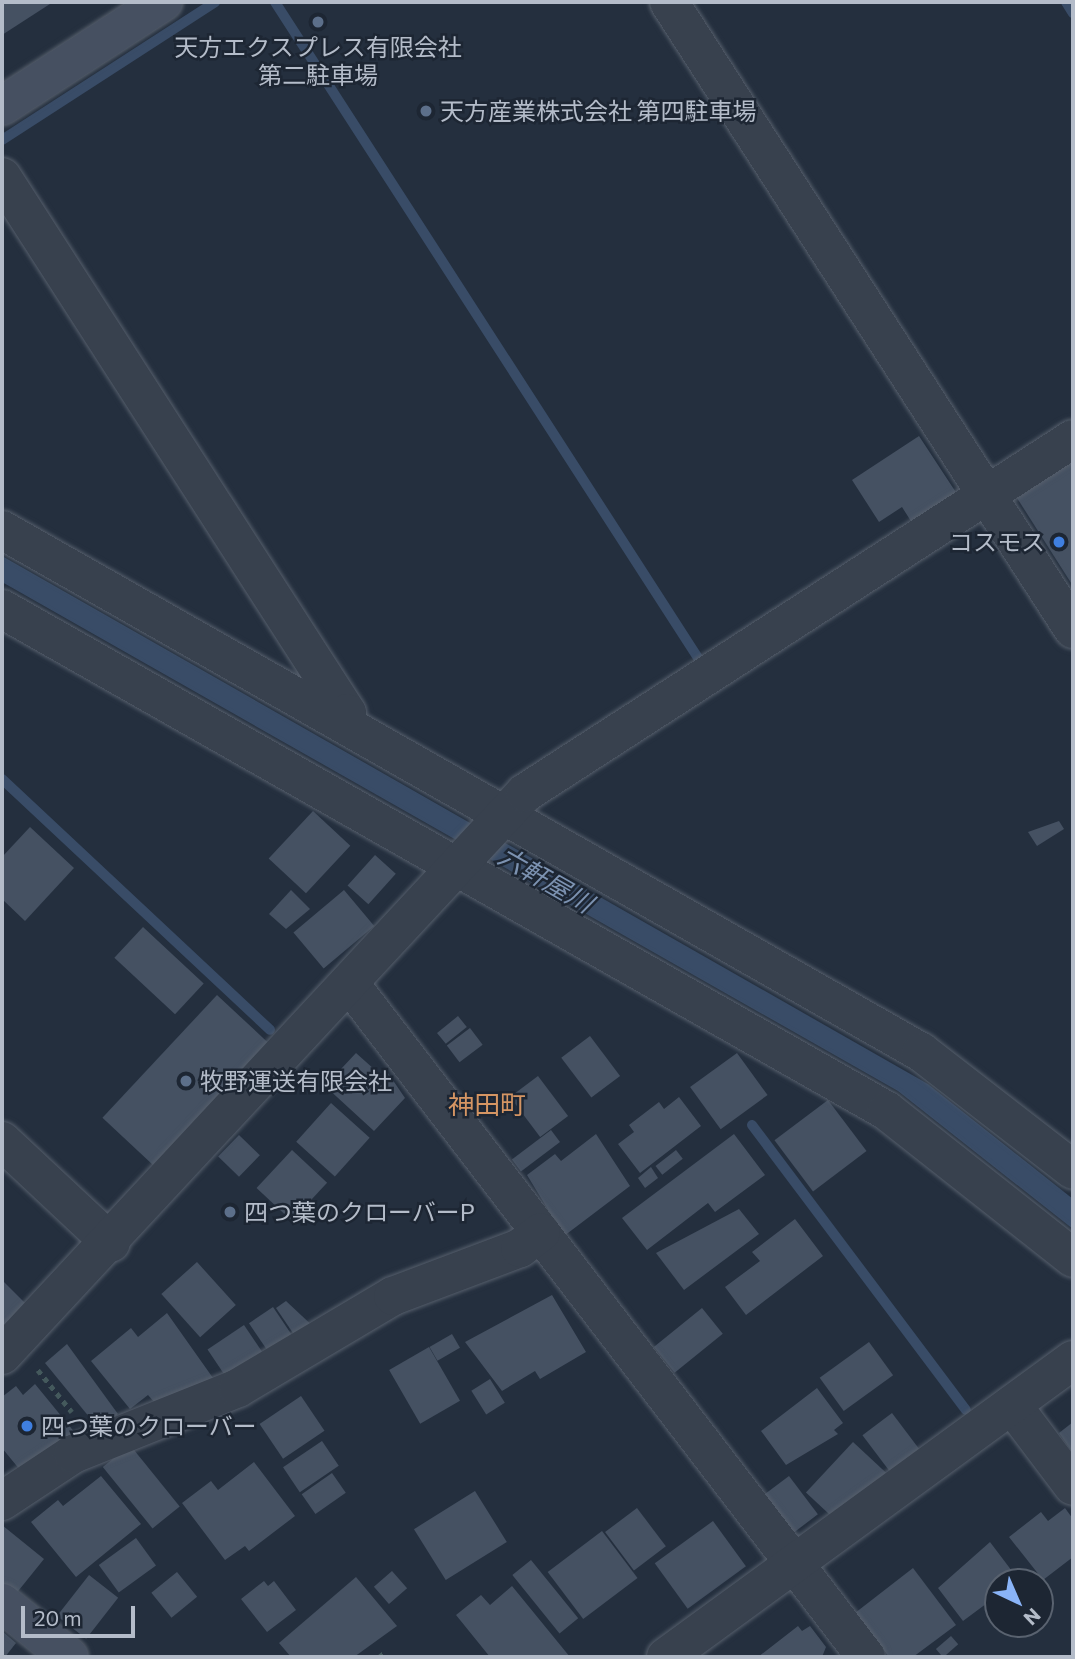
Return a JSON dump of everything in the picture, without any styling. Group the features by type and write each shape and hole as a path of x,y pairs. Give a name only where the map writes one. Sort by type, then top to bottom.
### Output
{"street":[{"path":"2,106 163,2"},
{"path":"669,2 1073,629"},
{"path":"2,177 348,713 342,723"},
{"path":"7,1349 111,1243 525,793 1073,439"},
{"path":"2,530 342,723 502,819 941,1064 1073,1170"},
{"path":"2,609 460,864 903,1121 1073,1258"},
{"path":"350,984 866,1657"},
{"path":"2,1141 111,1243"},
{"path":"2,1501 95,1444 238,1388 393,1296 520,1248 541,1232"},
{"path":"666,1657 1073,1360"},
{"path":"1012,1405 1073,1486"},
{"path":"2,1604 69,1657"}],"path":[{"path":"7,1349 95,1444"},
{"path":"379,1657 384,1653"}],"water":[{"name":"六軒屋川","path":"2,556 928,1084 1073,1199 1073,1229 898,1091 2,582"}],"building":[{"path":"2,2 53,2 2,35"},
{"path":"919,436 959,497 914,526 902,507 879,522 852,480"},
{"name":"コスモス","path":"1073,461 1073,586 1017,498"},
{"path":"313,811 350,846 306,893 269,859"},
{"path":"1059,821 1064,829 1037,846 1028,832"},
{"path":"30,827 74,868 25,921 2,899 2,857"},
{"path":"375,855 396,874 368,904 348,885"},
{"path":"291,890 310,909 286,929 269,914"},
{"path":"344,890 374,926 324,968 293,932"},
{"path":"143,927 204,984 175,1014 114,958"},
{"path":"217,995 269,1043 154,1166 102,1118"},
{"path":"458,1016 467,1027 446,1044 437,1033"},
{"path":"470,1028 483,1045 459,1062 447,1045"},
{"path":"590,1036 620,1076 591,1098 561,1058"},
{"path":"356,1053 384,1078 388,1073 405,1098 374,1131 325,1086"},
{"path":"737,1053 768,1095 721,1129 690,1087"},
{"path":"538,1076 568,1116 540,1137 510,1097"},
{"path":"679,1097 701,1126 640,1173 618,1144 634,1132 629,1125 659,1102 664,1109"},
{"path":"828,1100 867,1151 813,1191 774,1140"},
{"path":"331,1103 370,1138 335,1176 296,1142"},
{"path":"551,1130 560,1142 521,1171 512,1159"},
{"path":"596,1134 630,1186 564,1236 527,1175 555,1154 561,1161"},
{"path":"734,1134 765,1175 715,1212 708,1203 647,1250 622,1218"},
{"path":"239,1135 260,1155 239,1177 218,1157"},
{"path":"292,1150 327,1183 292,1221 257,1188"},
{"path":"676,1150 683,1159 662,1175 656,1166"},
{"path":"651,1167 658,1178 645,1188 638,1178"},
{"path":"739,1209 759,1234 684,1290 656,1253"},
{"path":"795,1219 823,1256 746,1315 725,1287 760,1261 752,1252"},
{"path":"197,1262 236,1305 200,1337 161,1294"},
{"path":"2,1280 26,1304 2,1329"},
{"path":"552,1295 586,1352 540,1379 535,1371 502,1391 465,1342"},
{"path":"286,1301 317,1330 299,1342 276,1308"},
{"path":"273,1307 297,1343 273,1359 249,1323"},
{"path":"702,1308 723,1334 675,1373 654,1347"},
{"path":"167,1313 213,1378 162,1411 148,1395 130,1409 91,1361 131,1328 138,1337"},
{"path":"244,1325 267,1360 231,1384 208,1350"},
{"path":"452,1334 460,1348 437,1361 429,1347"},
{"path":"869,1342 893,1375 844,1411 820,1378"},
{"path":"67,1344 118,1414 99,1429 45,1363"},
{"path":"429,1347 460,1401 420,1424 389,1370"},
{"path":"490,1379 505,1403 486,1414 471,1391"},
{"path":"35,1384 76,1434 25,1476 2,1448 2,1397 16,1386 23,1395"},
{"path":"817,1388 843,1423 834,1430 838,1434 786,1465 761,1431"},
{"path":"301,1396 324,1431 283,1459 260,1424"},
{"path":"892,1413 921,1451 891,1474 862,1435"},
{"path":"1073,1422 1073,1453 1059,1433"},
{"path":"322,1441 339,1466 300,1492 283,1467"},
{"path":"853,1442 890,1476 843,1527 806,1492"},
{"path":"130,1445 180,1506 153,1528 103,1467"},
{"path":"254,1462 295,1516 249,1551 245,1546 225,1560 182,1503 211,1481 218,1490"},
{"path":"332,1473 346,1493 315,1514 302,1494"},
{"path":"101,1476 141,1524 76,1577 31,1522 58,1500 63,1506"},
{"path":"789,1476 818,1514 794,1532 765,1494"},
{"path":"475,1491 507,1542 446,1580 414,1529"},
{"path":"637,1508 666,1546 634,1570 605,1532"},
{"path":"1065,1508 1073,1519 1073,1557 1054,1572 1054,1568 1034,1568 1009,1537 1041,1512 1048,1521"},
{"path":"713,1521 746,1566 688,1609 655,1563"},
{"path":"2,1525 44,1559 15,1595 2,1585"},
{"path":"602,1531 638,1578 583,1619 548,1572"},
{"path":"136,1538 156,1566 119,1593 99,1565"},
{"path":"990,1542 1010,1568 984,1568 984,1605 963,1621 938,1588"},
{"path":"531,1560 578,1618 560,1633 512,1575"},
{"path":"913,1568 956,1625 913,1657 889,1657 855,1613"},
{"path":"392,1571 407,1588 389,1604 374,1587"},
{"path":"177,1572 197,1597 171,1618 151,1593"},
{"path":"89,1575 118,1598 86,1639 57,1616"},
{"path":"356,1577 397,1626 354,1657 291,1657 279,1643"},
{"path":"264,1581 268,1586 274,1581 296,1610 267,1632 241,1599"},
{"path":"512,1586 570,1657 490,1657 456,1615 481,1595 490,1605"},
{"path":"798,1626 802,1631 810,1626 826,1647 822,1657 758,1657"},
{"path":"2,1631 16,1643 5,1657 2,1657"},
{"path":"951,1636 958,1644 944,1657 936,1649"}],"waterway":[{"path":"2,140 215,2"},
{"path":"275,2 700,661"},
{"path":"1066,2 1073,13"},
{"path":"2,779 270,1030"},
{"path":"752,1125 966,1410"}],"place":[{"name":"天方エクスプレス有限会社 第二駐車場","path":"318,22"},
{"name":"天方産業株式会社 第四駐車場","path":"426,111"},
{"name":"コスモス","path":"1059,542"},
{"name":"牧野運送有限会社","path":"186,1081"},
{"name":"四つ葉のクローバーP","path":"230,1212"},
{"name":"四つ葉のクローバー","path":"27,1426"}],"district":[{"name":"神田町","path":"487,1104"}]}
